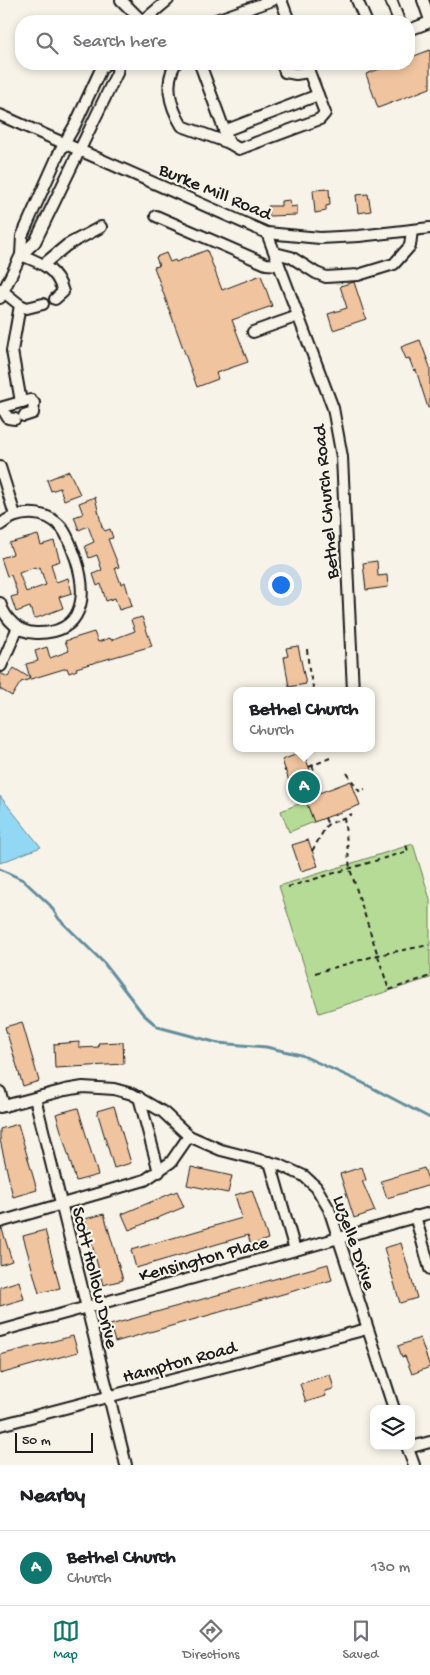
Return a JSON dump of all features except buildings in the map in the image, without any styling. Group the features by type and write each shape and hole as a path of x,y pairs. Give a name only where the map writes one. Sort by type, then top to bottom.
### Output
{"street":[{"path":"121,0 136,15"},
{"path":"149,15 168,0"},
{"path":"230,15 273,0"},
{"path":"281,0 285,15"},
{"path":"358,0 364,15"},
{"path":"391,0 397,15"},
{"path":"415,27 430,21 423,0"},
{"path":"22,255 22,236 101,70"},
{"path":"43,304 28,308 1,292 22,255 35,242 117,70"},
{"path":"172,70 169,76 170,97 182,126 230,143 239,149 320,119 325,113 308,70"},
{"path":"202,70 224,132 230,143"},
{"path":"284,70 285,72 296,74 303,70"},
{"path":"224,132 318,95"},
{"name":"Burke Mill Road","path":"0,115 267,233 320,238 360,236 430,228"},
{"path":"156,216 266,264 279,265"},
{"path":"44,264 72,242 101,227"},
{"path":"275,253 291,257 316,274 326,277 358,275 394,264 410,246 412,230"},
{"name":"Bethel Church Road","path":"267,233 333,408 342,457 353,687"},
{"path":"22,255 44,264 57,276 62,294 56,299"},
{"path":"20,305 12,352 21,402"},
{"path":"253,332 298,316"},
{"path":"31,400 34,403 33,412 20,418 8,418 1,408 31,400"},
{"path":"0,467 15,515"},
{"path":"0,525 15,515 40,515 50,518 61,527 73,551 83,589 82,600 77,614 65,626 47,633 33,633 18,627 5,614 0,604"},
{"path":"1,666 18,627"},
{"name":"Luzelle Drive","path":"2,1107 83,1087 114,1089 138,1097 163,1112 189,1136 221,1150 291,1168 316,1187 329,1209 393,1405"},
{"path":"0,1092 2,1107"},
{"path":"138,1097 159,1172"},
{"name":"Scott Hollow Drive","path":"35,1098 126,1465"},
{"path":"0,1222 134,1184 159,1172 171,1162 189,1136"},
{"path":"270,1162 295,1250"},
{"name":"Kensington Place","path":"0,1331 430,1213"},
{"path":"415,1216 430,1269"},
{"name":"Hampton Road","path":"0,1425 367,1329"},
{"path":"415,1445 430,1442"},
{"path":"409,1450 414,1465"}],"path":[{"path":"307,649 313,687"},
{"path":"309,767 330,758"},
{"path":"312,765 319,784 316,785"},
{"path":"347,773 357,792 365,789"},
{"path":"290,784 292,790"},
{"path":"312,851 328,825 352,814"},
{"path":"326,818 328,825"},
{"path":"344,818 350,869 389,990 430,976"},
{"path":"288,887 408,851 406,845"},
{"path":"315,973 429,945"}],"green space":[{"path":"306,801 314,822 289,832 281,811"},
{"path":"413,844 430,899 430,978 319,1013 279,886"}],"water":[{"path":"0,796 41,847 0,863"}],"waterway":[{"path":"0,869 23,880 50,905 59,919 104,963 143,1014 158,1027 218,1043 266,1047 301,1055 361,1082 430,1118"}],"place":[{"name":"Bethel Church","path":"304,787"}]}
